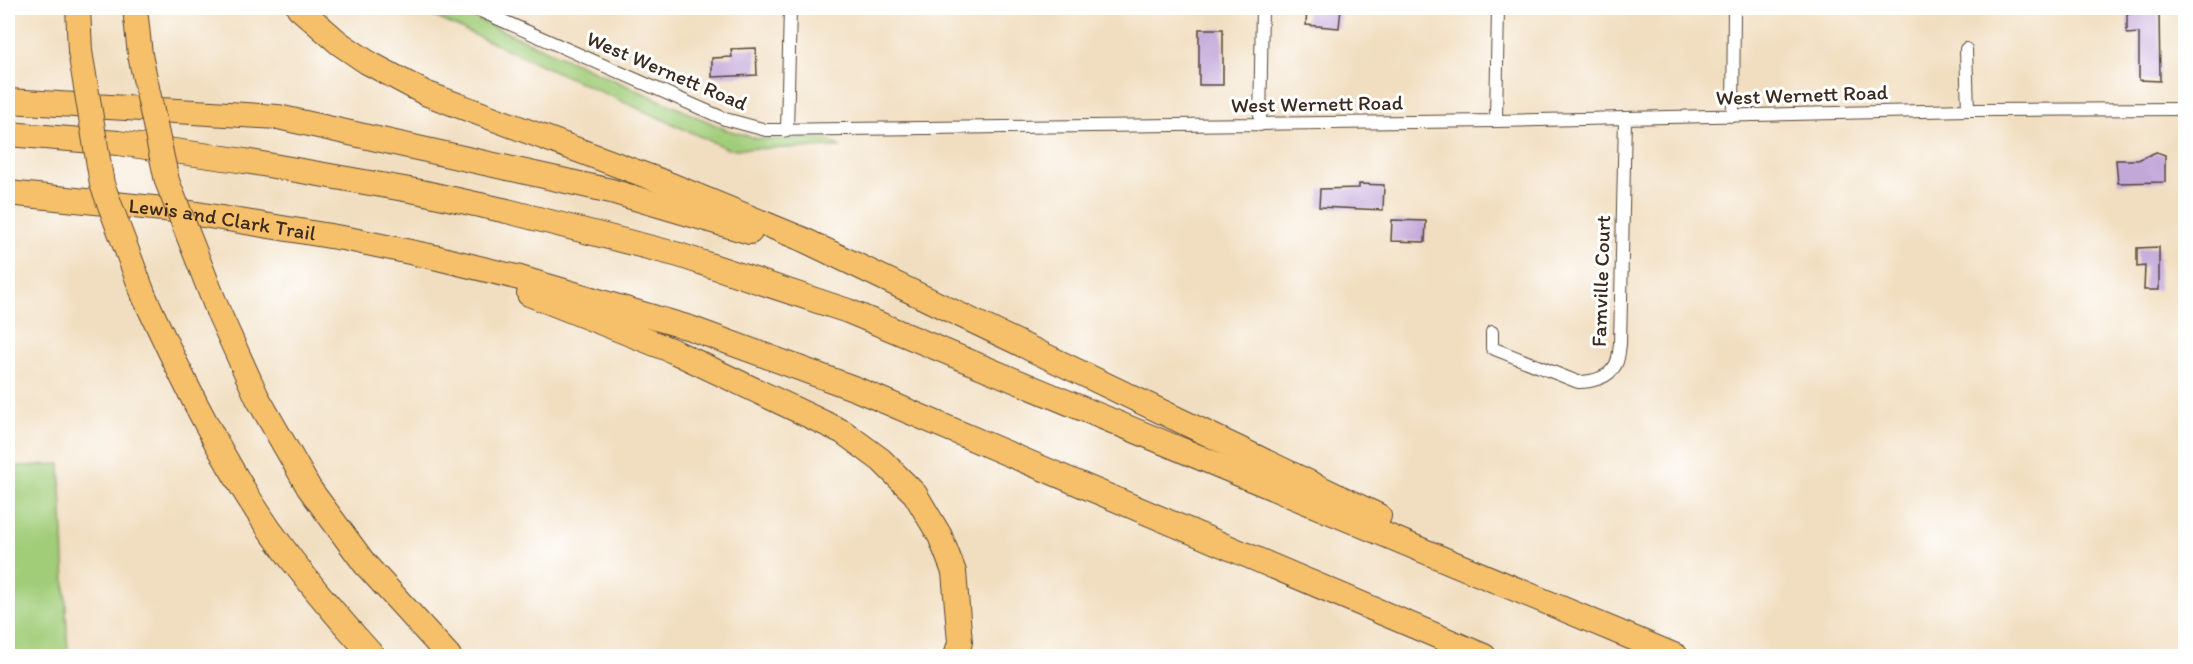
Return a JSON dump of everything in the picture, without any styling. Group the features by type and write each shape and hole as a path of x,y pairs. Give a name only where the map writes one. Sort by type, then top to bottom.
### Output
{"highway":[{"path":"78,8 80,51 102,184 144,296 184,383 238,481 300,571 373,657"},
{"path":"135,8 140,55 168,181 218,311 257,397 309,488 365,564 449,657"},
{"path":"299,8 339,43 367,62 424,93 666,183 802,239 1621,633"},
{"path":"8,101 278,117 611,190 861,266"},
{"path":"8,134 118,143 245,160 496,208 679,255 848,311 1676,657"},
{"name":"Lewis and Clark Trail","path":"8,193 129,205 239,220 348,238 434,256"},
{"path":"434,256 672,351 843,432 881,460 915,494 940,536 954,572 960,642 956,657"},
{"path":"434,256 606,301 774,357 878,398 1484,657"}],"street":[{"name":"West Wernett Road","path":"474,8 725,119 766,130 1260,125 1968,110 2186,109"},
{"path":"787,130 790,8"},
{"path":"1260,125 1262,8"},
{"path":"1496,121 1498,8"},
{"path":"1733,116 1734,8"},
{"path":"1966,49 1968,110"},
{"name":"Famville Court","path":"1492,332 1492,348 1578,382 1591,382 1604,376 1616,363 1620,344 1625,118"}],"green space":[{"path":"415,8 451,8 727,130 758,139 827,139 840,147 728,149"},
{"path":"60,464 68,656 8,656 8,467"}],"building":[{"path":"1307,8 1341,8 1339,28 1306,25"},
{"path":"2142,8 2159,8 2160,81 2139,80 2139,33 2127,34 2127,13 2142,13"},
{"path":"1199,29 1223,29 1223,85 1199,85"},
{"path":"756,48 757,75 712,77 712,58 732,57 731,49"},
{"path":"2156,152 2165,155 2165,182 2118,183 2116,160 2138,160"},
{"path":"1359,184 1384,185 1383,210 1319,207 1320,189 1359,188"},
{"path":"1392,220 1426,221 1425,242 1391,241"},
{"path":"2159,247 2159,290 2144,290 2145,266 2137,267 2137,248"}]}
